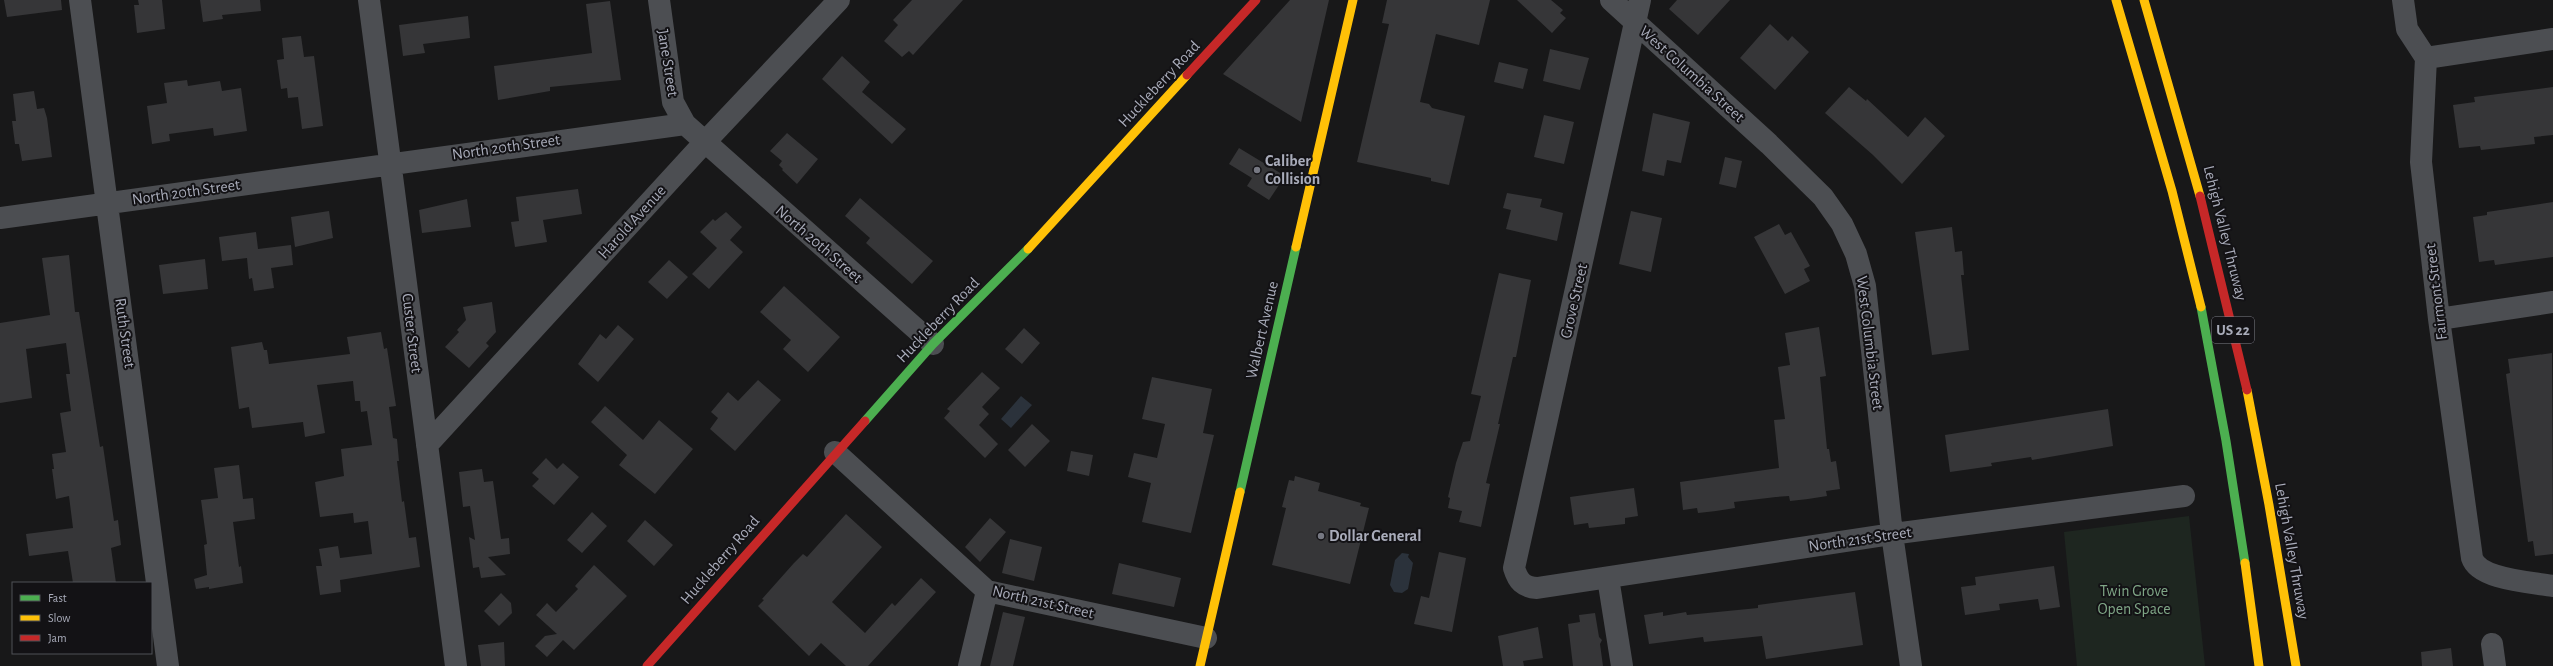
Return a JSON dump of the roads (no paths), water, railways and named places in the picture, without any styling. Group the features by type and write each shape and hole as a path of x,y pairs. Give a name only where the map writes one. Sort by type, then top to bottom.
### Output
{"main road":[{"name":"Huckleberry Road","path":"647,666 835,452 933,344 1025,252 1256,0"},
{"name":"Walbert Avenue","path":"1200,666 1353,0"},
{"name":"US 22","path":"2116,0 2172,190 2200,306 2238,510 2259,666"},
{"name":"Lehigh Valley Thruway","path":"2144,0 2198,183 2227,300 2271,511 2296,666"}],"street":[{"name":"Ruth Street","path":"80,0 168,666"},
{"name":"Custer Street","path":"369,0 456,666"},
{"name":"Jane Street","path":"659,0 673,102 684,124"},
{"name":"Harold Avenue","path":"427,445 704,143 839,0"},
{"name":"West Columbia Street","path":"1611,0 1770,144 1823,197 1842,224 1856,254 1865,286 1892,534 1911,666"},
{"name":"Grove Street","path":"1537,588 1524,585 1517,579 1514,568 1640,0"},
{"path":"2403,0 2407,29 2426,58 2553,39"},
{"name":"Fairmont Street","path":"2426,58 2421,162 2439,320 2472,558 2479,569 2496,576 2553,586"},
{"name":"North 20th Street","path":"0,218 684,124 933,344"},
{"path":"2439,320 2553,302"},
{"name":"North 21st Street","path":"835,452 987,590 1206,638"},
{"name":"North 21st Street","path":"1537,588 1892,534 2184,496"},
{"path":"1608,578 1622,666"},
{"path":"969,666 987,590"},
{"path":"2492,644 2495,666"}],"place":[{"name":"Caliber Collision","path":"1257,170"},
{"name":"Dollar General","path":"1321,536"}],"park label":[{"name":"Twin Grove Open Space","path":"2134,600"}]}
